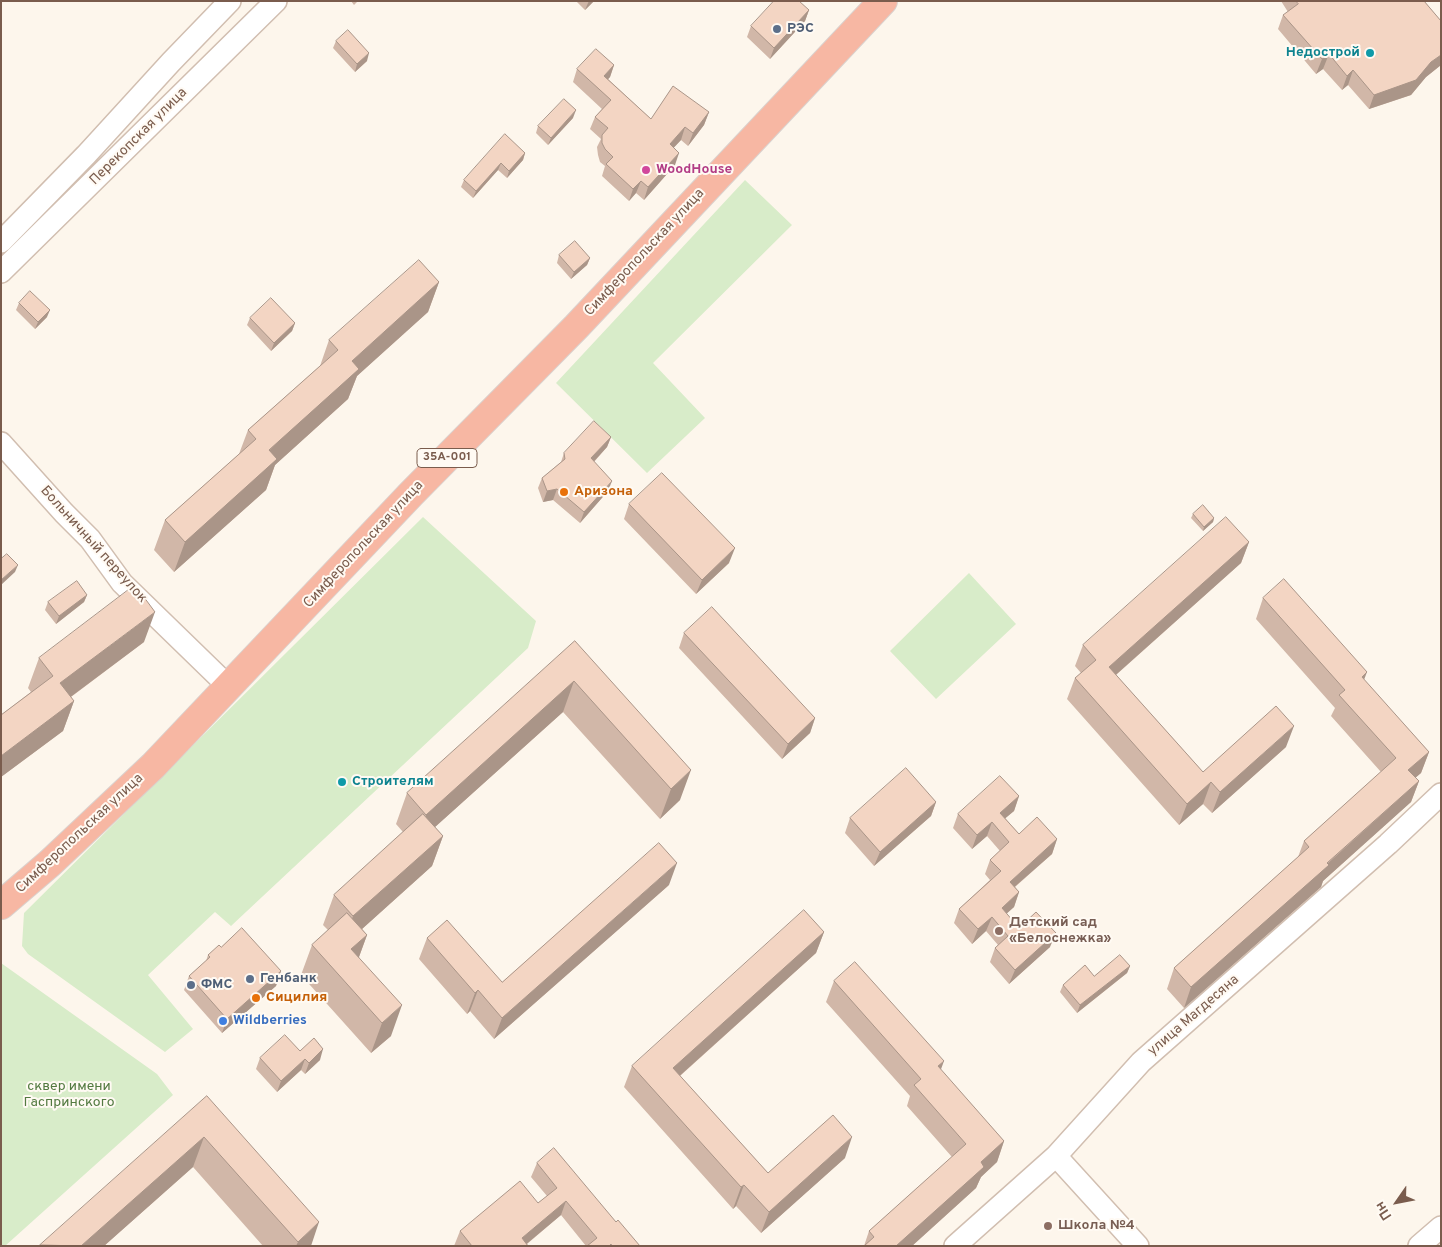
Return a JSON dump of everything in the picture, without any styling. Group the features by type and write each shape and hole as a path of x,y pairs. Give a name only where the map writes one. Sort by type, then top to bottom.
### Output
{"highway":[{"name":"Симферопольская улица","path":"1,905 50,863 136,783 229,688 417,488 576,326 882,1"}],"street":[{"name":"Перекопская улица","path":"1,242 86,155 170,62 230,1"},
{"name":"Перекопская улица","path":"1,272 276,1"},
{"name":"Больничный переулок","path":"1,443 90,539 122,584 229,688"},
{"name":"улица Магдесяна","path":"955,1246 1056,1156 1141,1062 1388,844 1441,794"},
{"path":"1056,1156 1138,1246"},
{"path":"1419,1246 1441,1227"}],"green space":[{"path":"745,180 792,225 653,363 705,418 647,473 556,383"},
{"path":"423,517 536,621 528,648 231,926 215,912 148,975 193,1029 165,1052 28,954 22,946 24,913"},
{"path":"969,573 1016,624 936,699 890,651"},
{"name":"сквер имени Гаспринского","path":"1,963 157,1074 173,1095 5,1246 1,1246"}],"building":[{"path":"774,1 799,1 809,10 774,48 751,26"},
{"name":"Недострой","path":"1296,1 1424,1 1441,21 1441,55 1431,62 1416,80 1374,95 1353,70 1347,76 1329,54 1322,59 1283,15 1298,4"},
{"path":"348,30 369,53 357,64 336,41"},
{"path":"596,49 614,65 604,76 651,119 673,86 709,112 693,133 685,127 670,144 679,153 648,187 641,181 633,189 606,164 613,157 602,143 602,135 608,128 595,117 611,100 577,69"},
{"path":"564,99 576,110 551,138 538,126"},
{"path":"505,134 525,153 509,171 501,163 476,191 464,180"},
{"path":"575,241 590,258 574,272 559,255"},
{"path":"419,260 439,282 352,361 359,369 269,450 277,459 185,542 165,520 256,439 248,430 338,350 329,340"},
{"path":"30,291 50,310 38,322 19,303"},
{"path":"271,298 295,323 274,343 250,318"},
{"path":"594,421 611,437 591,458 612,481 584,512 557,489 547,491 542,478 565,459 564,453"},
{"path":"662,473 735,548 702,580 629,504"},
{"path":"1203,505 1214,518 1204,527 1193,514"},
{"path":"1226,517 1249,542 1109,667 1203,772 1276,706 1294,726 1220,792 1211,782 1187,804 1075,678 1096,660 1083,645"},
{"path":"7,554 18,565 1,580 1,559"},
{"path":"1284,579 1367,672 1362,677 1429,752 1408,770 1419,781 1327,863 1329,865 1191,987 1174,968 1309,847 1304,841 1396,758 1339,695 1345,690 1263,598"},
{"path":"77,581 87,595 59,616 48,602"},
{"path":"135,585 155,612 60,683 74,701 1,756 1,715 53,676 39,658"},
{"path":"712,607 815,718 788,744 684,633"},
{"path":"575,641 691,770 671,789 574,681 426,815 407,793"},
{"path":"906,768 936,802 880,852 850,818"},
{"path":"1000,776 1019,796 1000,813 1019,834 1037,817 1057,839 1010,882 1019,892 1002,908 1019,928 1036,912 1056,933 1015,970 995,948 1008,936 992,917 978,929 959,909 1001,871 990,860 1009,842 992,822 977,835 958,814"},
{"path":"423,814 443,836 353,916 334,895"},
{"path":"659,843 677,863 502,1018 478,990 475,993 427,938 447,920 502,982"},
{"path":"804,910 824,932 673,1068 768,1173 833,1115 852,1137 769,1212 744,1185 741,1187 632,1066"},
{"path":"347,913 367,935 351,949 402,1005 382,1023 312,945"},
{"path":"242,928 281,971 227,1019 189,976 210,957 208,955 219,945 221,947"},
{"path":"1120,955 1130,966 1080,1005 1063,985 1085,965 1094,976"},
{"path":"855,962 944,1061 938,1066 1004,1141 981,1162 984,1167 896,1246 864,1246 874,1237 869,1231 966,1144 914,1085 921,1079 834,981"},
{"path":"285,1035 300,1051 314,1038 323,1049 309,1063 305,1059 281,1081 260,1058"},
{"path":"207,1096 319,1222 298,1242 204,1137 81,1246 40,1245"},
{"path":"554,1148 616,1222 618,1220 640,1246 612,1246 611,1244 609,1246 587,1246 597,1238 566,1201 522,1238 528,1246 472,1246 460,1231 520,1181 538,1203 557,1188 537,1163"}],"place":[{"name":"РЭС","path":"777,29"},
{"name":"Недострой","path":"1370,53"},
{"name":"WoodHouse","path":"646,170"},
{"name":"Аризона","path":"564,492"},
{"name":"Строителям","path":"342,782"},
{"name":"Детский сад «Белоснежка»","path":"999,931"},
{"name":"Генбанк","path":"250,979"},
{"name":"ФМС","path":"191,985"},
{"name":"Сицилия","path":"256,998"},
{"name":"Wildberries","path":"223,1021"},
{"name":"Школа №4","path":"1048,1226"}]}
